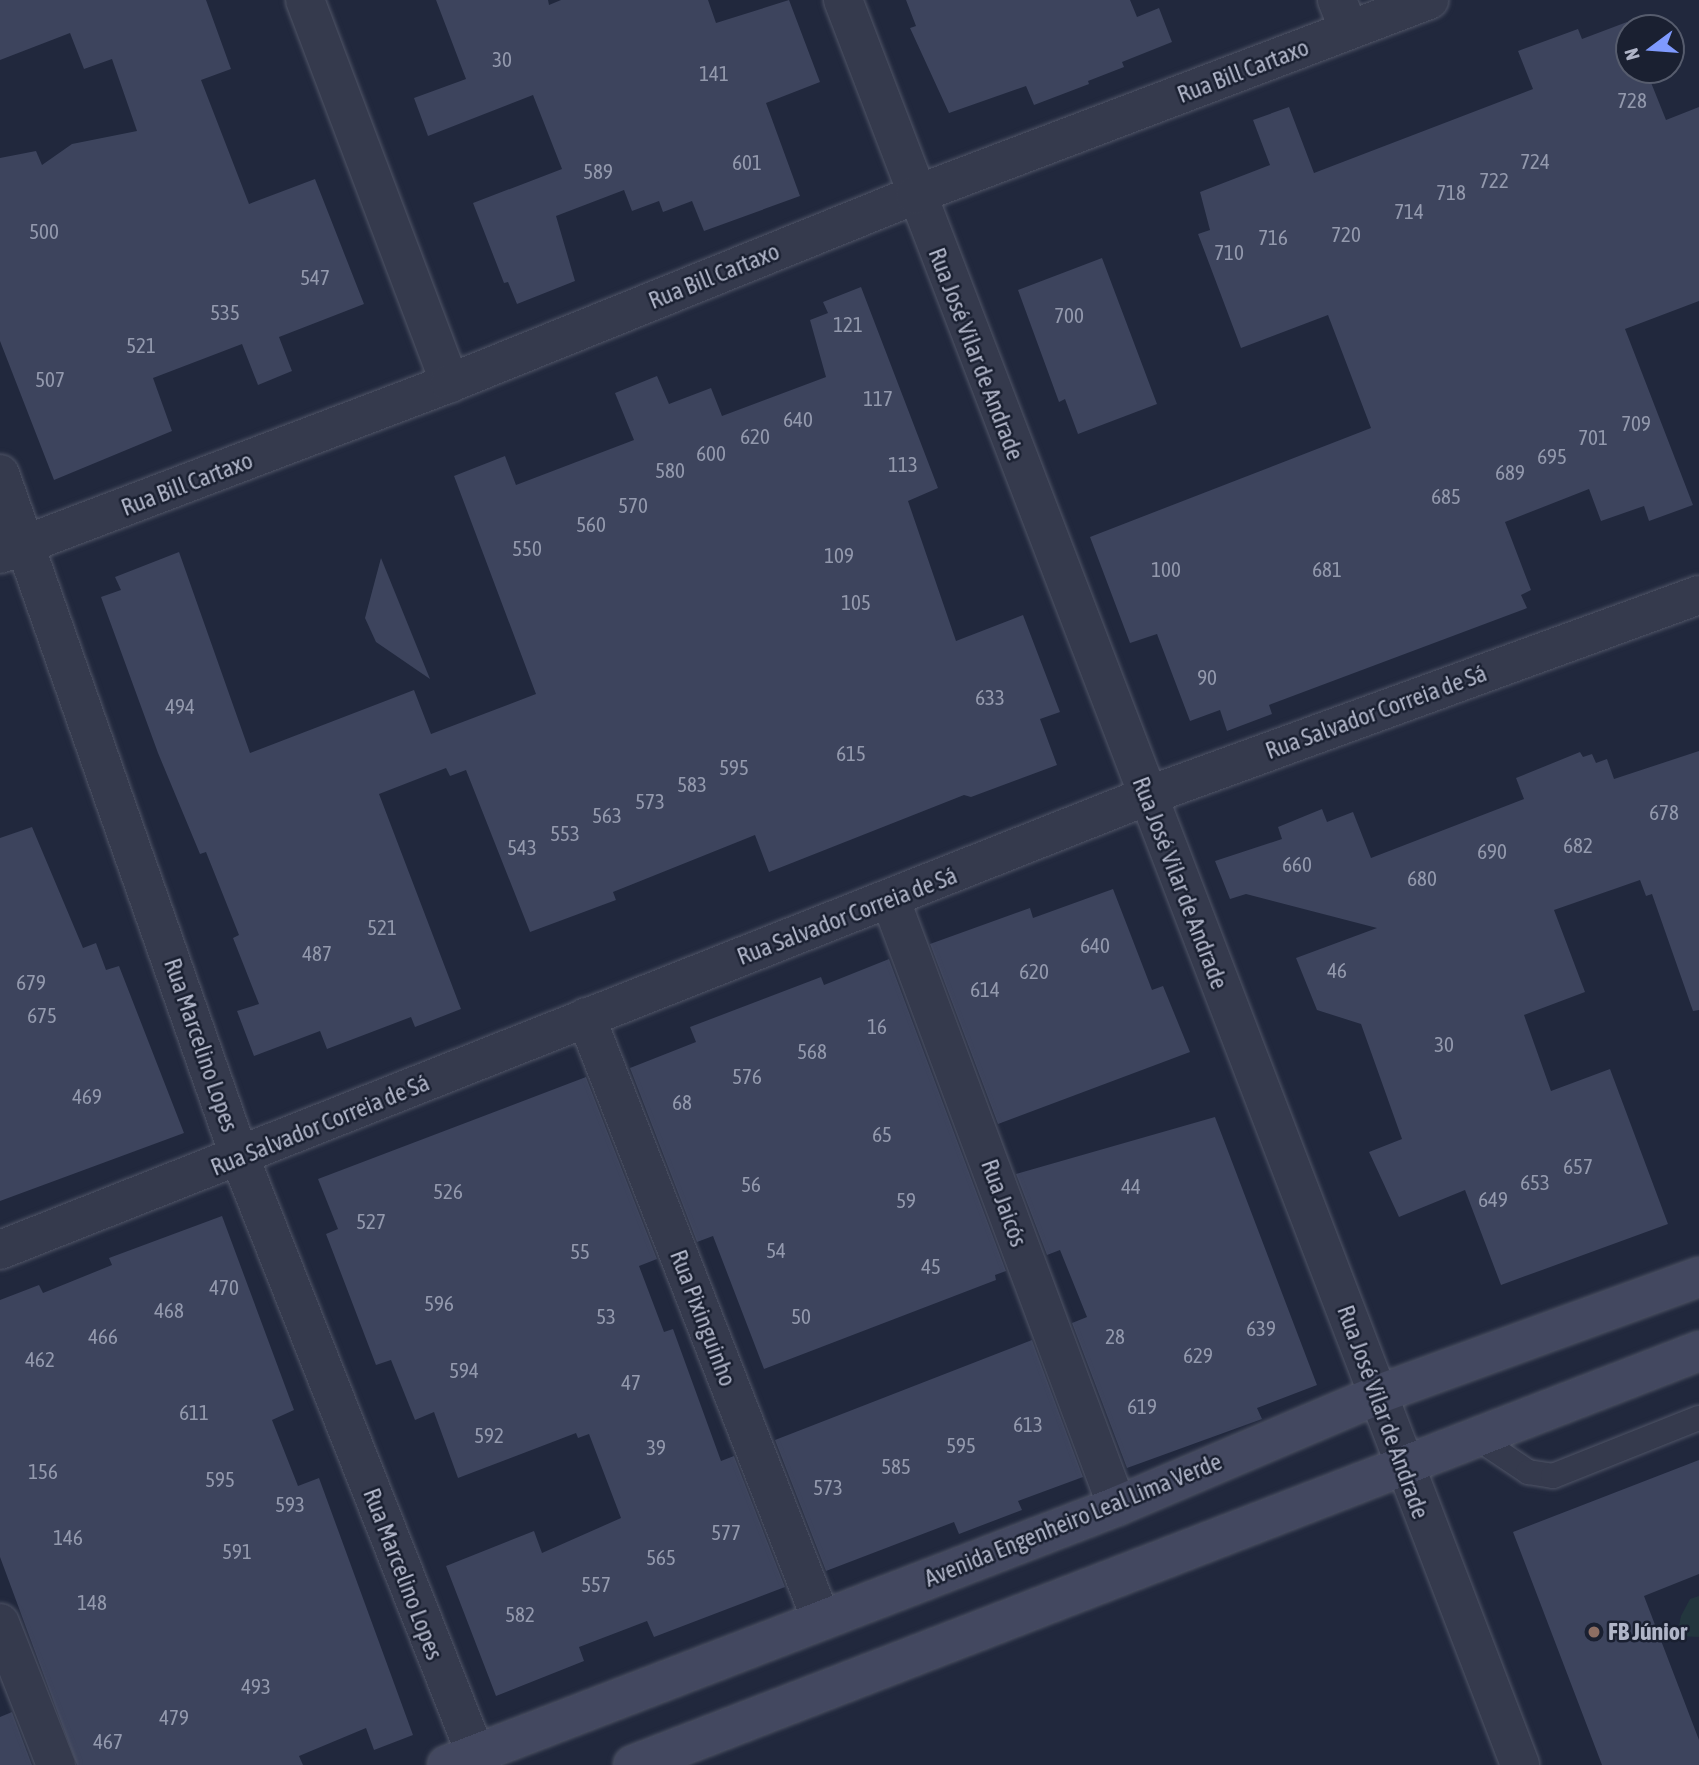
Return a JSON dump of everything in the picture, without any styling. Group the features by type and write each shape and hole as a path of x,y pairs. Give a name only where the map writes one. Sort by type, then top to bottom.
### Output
{"main road":[{"name":"Avenida Engenheiro Leal Lima Verde","path":"467,1762 821,1619 1117,1506 1379,1394 1699,1277"},
{"path":"633,1765 1699,1351"}],"street":[{"path":"305,0 450,383"},
{"name":"Rua José Vilar de Andrade","path":"843,0 915,195 1379,1394 1402,1466 1520,1765"},
{"name":"Rua Bill Cartaxo","path":"14,550 450,383 915,195 1343,15 1429,0"},
{"name":"Rua Marcelino Lopes","path":"0,474 14,550 467,1762"},
{"name":"Rua Salvador Correia de Sá","path":"0,1250 240,1158 586,1017 891,901 1147,796 1699,594"},
{"name":"Rua Jaicós","path":"891,901 1117,1506"},
{"name":"Rua Pixinguinho","path":"586,1017 821,1619"},
{"path":"0,1623 56,1765"}],"lane":[{"path":"1476,1437 1528,1472 1553,1476 1699,1418"}],"shaded area":[{"path":"1699,1596 1699,1637 1677,1636 1681,1616 1690,1599"}],"building":[{"path":"0,0 206,0 231,69 201,80 249,204 315,179 364,304 279,337 292,371 258,385 242,344 153,378 172,431 54,480 0,341 0,158 36,151 42,165 72,144 137,131 112,59 84,69 70,33 0,60"},
{"path":"436,0 548,0 549,5 561,0 708,0 716,23 789,0 820,82 766,103 800,196 704,231 692,201 663,212 659,201 632,211 624,190 556,216 575,281 517,304 508,282 504,283 473,203 562,169 533,95 428,136 414,98 466,79"},
{"path":"906,0 1130,0 1137,17 1159,8 1172,42 1122,62 1124,67 1088,81 1089,84 1034,105 1026,86 949,113 910,28 916,26"},
{"path":"1615,27 1615,84 1652,84 1666,120 1699,107 1699,301 1625,329 1693,505 1649,521 1644,506 1601,521 1589,489 1505,522 1531,590 1521,595 1527,608 1269,705 1272,714 1227,731 1220,710 1190,721 1157,634 1130,643 1090,537 1371,428 1328,315 1241,348 1198,234 1210,230 1200,192 1270,165 1253,120 1289,107 1314,173 1533,89 1518,51 1578,29 1582,39"},
{"path":"1102,258 1157,404 1078,434 1065,399 1059,402 1018,290"},
{"path":"861,287 938,488 908,501 956,641 1023,615 1060,712 1040,719 1057,765 971,797 964,795 769,872 755,835 613,892 616,900 530,932 466,770 450,776 446,768 379,794 461,1009 415,1027 411,1017 327,1049 320,1031 254,1056 237,1011 259,1004 233,938 239,935 206,852 200,854 158,753 101,597 121,590 115,577 179,552 250,753 414,690 431,734 536,694 454,476 505,456 516,485 634,440 615,393 657,376 669,404 711,388 722,416 826,377 810,320 828,313 823,302"},
{"path":"381,558 430,679 376,642 365,618"},
{"path":"1699,751 1699,1010 1693,1011 1652,894 1646,896 1640,880 1554,910 1585,992 1524,1015 1551,1091 1610,1069 1668,1224 1501,1285 1465,1190 1399,1217 1369,1152 1402,1139 1361,1024 1317,1010 1296,958 1377,928 1246,894 1230,899 1215,861 1282,839 1278,827 1322,809 1327,822 1353,812 1371,858 1524,799 1516,778 1580,752 1583,757 1592,754 1596,763 1607,759 1614,779"},
{"path":"32,827 83,948 96,943 106,970 119,966 184,1133 0,1201 0,838"},
{"path":"1113,889 1152,990 1163,986 1190,1052 998,1124 930,944 1030,908 1033,918"},
{"path":"889,959 1006,1271 995,1275 996,1280 764,1369 713,1236 697,1242 630,1068 696,1042 690,1027 821,977 824,985"},
{"path":"586,1077 657,1259 639,1266 664,1332 673,1329 721,1461 734,1456 785,1587 654,1637 647,1621 579,1647 584,1661 496,1696 446,1566 534,1531 542,1553 621,1518 589,1434 578,1438 576,1433 458,1478 434,1412 415,1420 391,1360 376,1365 326,1234 338,1229 318,1179"},
{"path":"1215,1117 1317,1385 1257,1408 1262,1419 1127,1468 1072,1323 1087,1317 1060,1250 1047,1255 1016,1174"},
{"path":"222,1216 294,1410 272,1420 298,1486 319,1478 413,1735 374,1750 366,1728 299,1756 303,1765 77,1765 0,1557 0,1300 39,1285 43,1293 112,1265 109,1258"},
{"path":"1032,1340 1083,1477 1018,1501 1022,1510 959,1534 954,1522 826,1571 775,1440"},
{"path":"1699,1460 1699,1574 1644,1596 1699,1740 1699,1765 1602,1765 1513,1532"},
{"path":"12,1712 32,1765 0,1765 0,1717"}],"place":[{"name":"FB Júnior","path":"1594,1632"}]}
